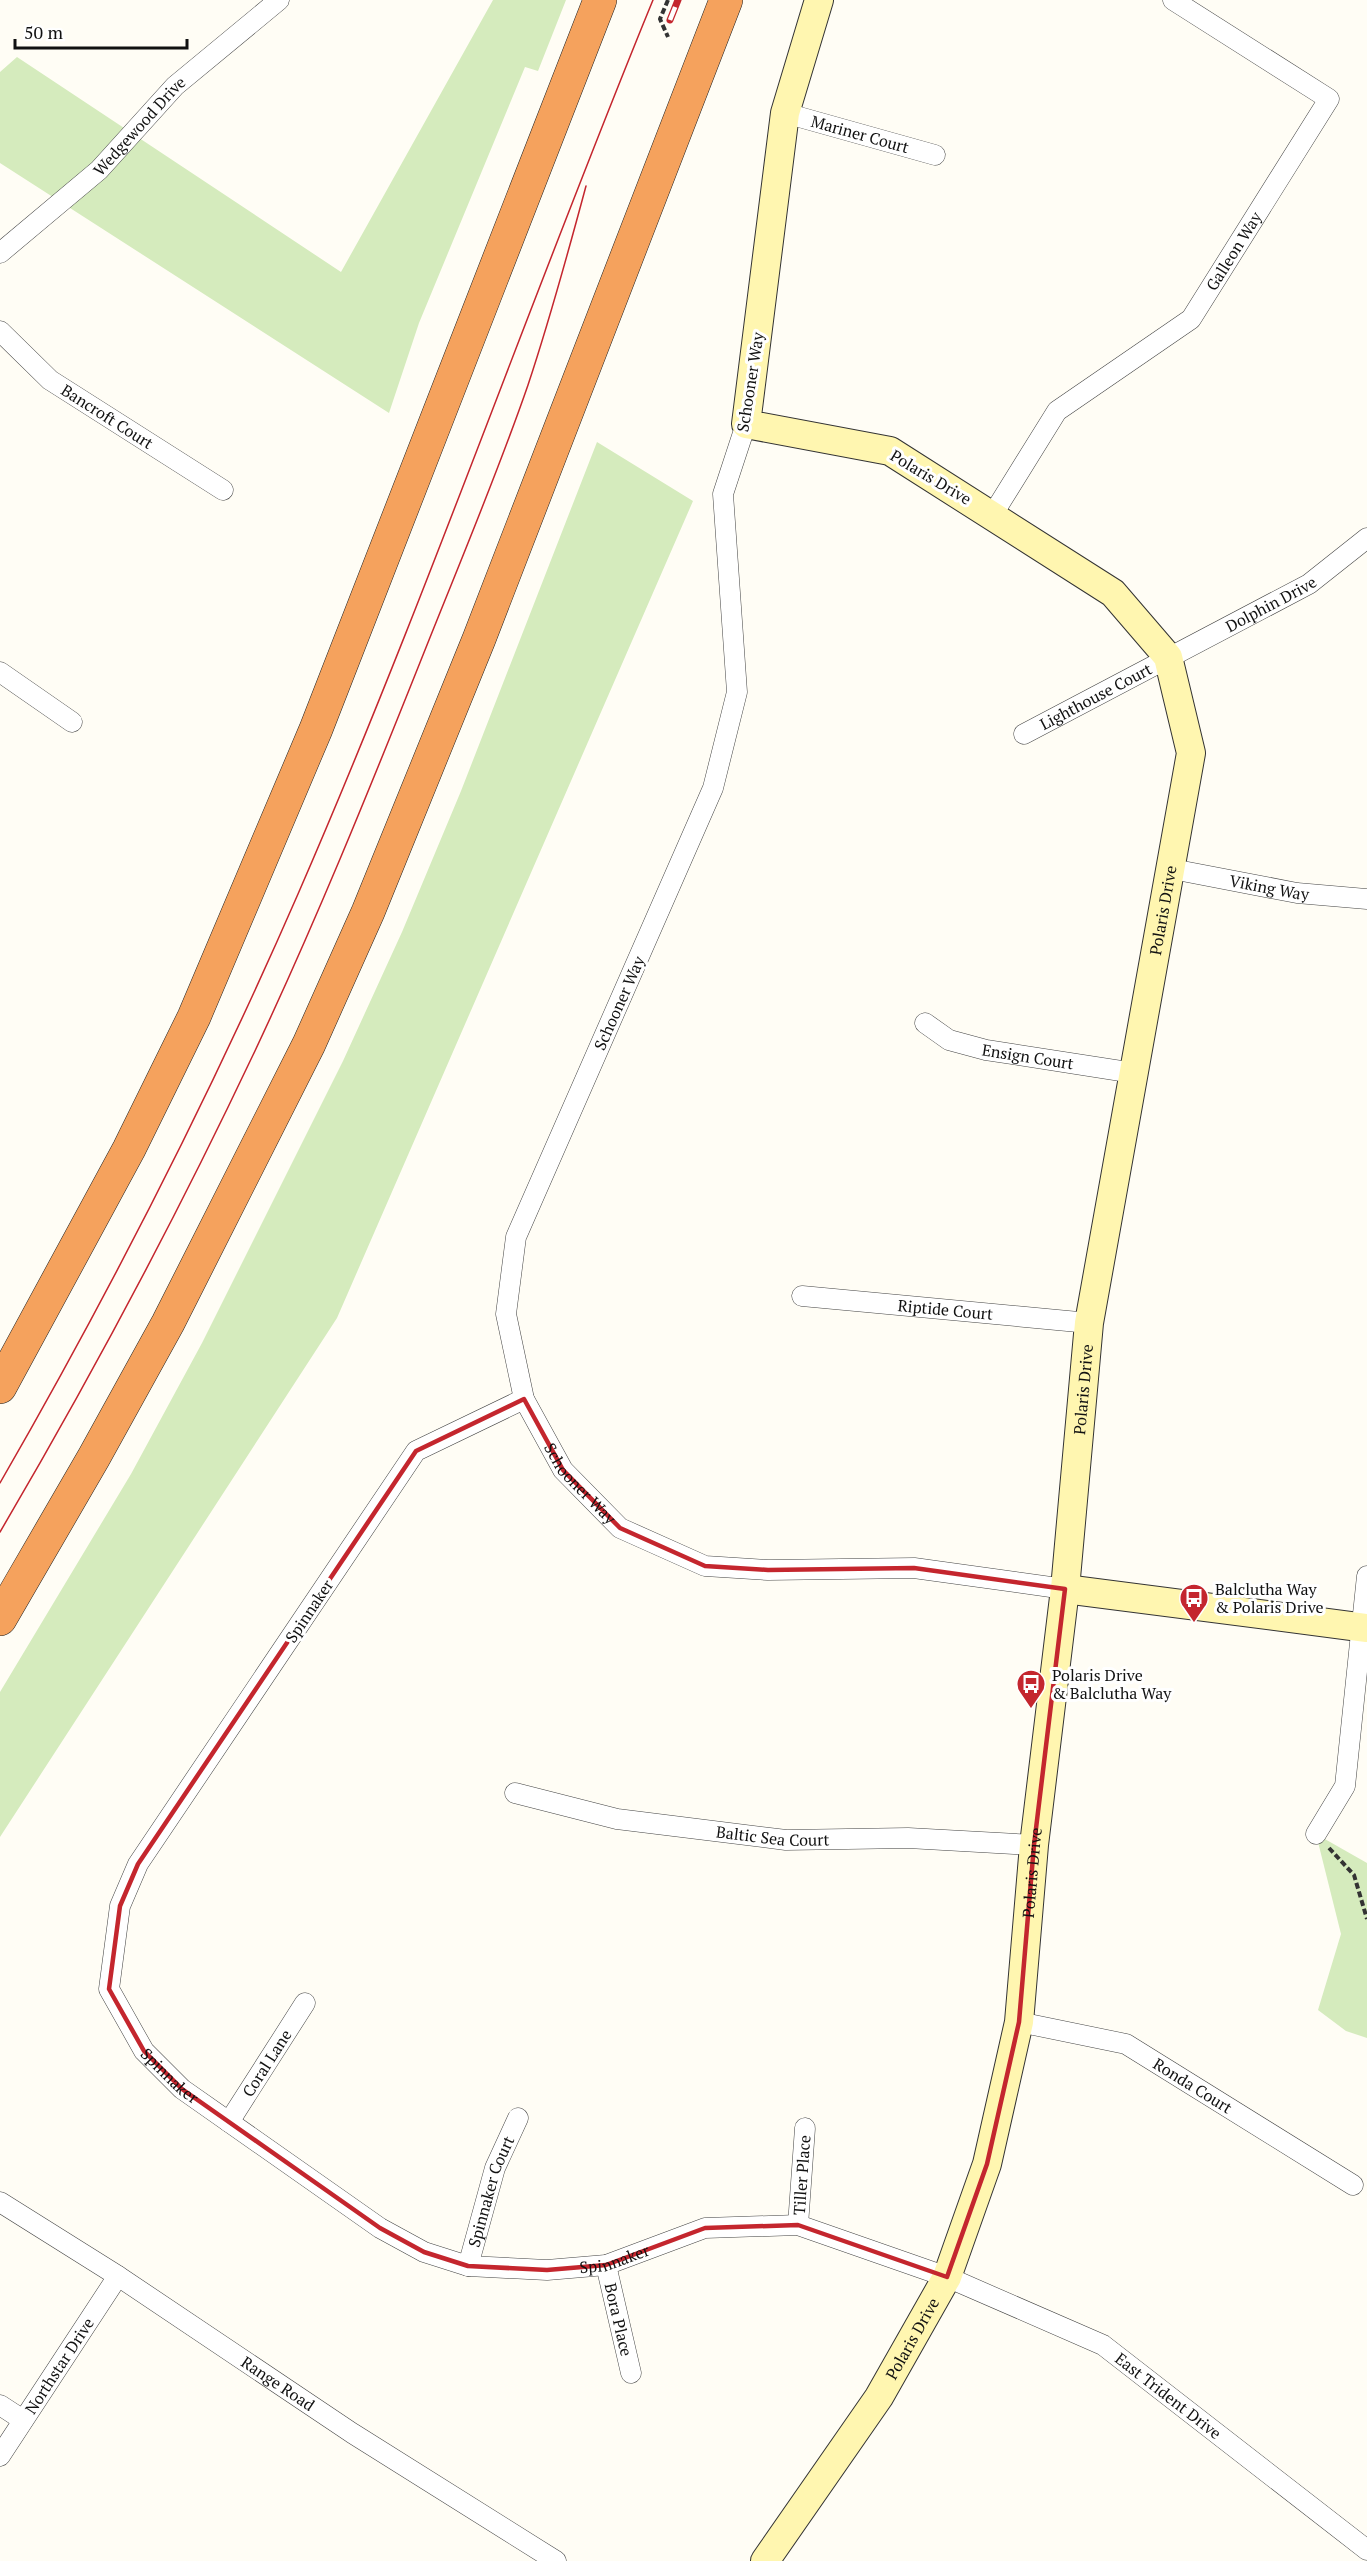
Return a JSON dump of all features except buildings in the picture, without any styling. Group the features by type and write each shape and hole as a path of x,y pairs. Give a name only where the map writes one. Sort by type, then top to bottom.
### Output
{"highway":[{"path":"0,1387 124,1159 194,1017 316,729 600,0"},
{"path":"0,1619 168,1323 309,1044 368,912 479,639 726,0"}],"street":[{"name":"Wedgewood Drive","path":"0,254 99,170 175,86 279,0"},
{"name":"Schooner Way","path":"819,0 785,113 746,423 723,494 737,692 713,788 516,1237 506,1314 524,1399 563,1470 620,1528 705,1566 768,1570 914,1568 1065,1589"},
{"name":"Galleon Way","path":"993,514 1057,411 1191,319 1329,99 1173,0"},
{"name":"Mariner Court","path":"785,113 935,155"},
{"name":"Bancroft Court","path":"0,331 50,380 223,490"},
{"name":"Polaris Drive","path":"746,423 890,451 993,514 1113,593 1168,657 1191,753 1089,1323 1065,1589 1034,1845 1019,2022 987,2164 947,2277 879,2397 765,2561"},
{"name":"Dolphin Drive","path":"1168,657 1309,584 1367,538"},
{"name":"Lighthouse Court","path":"1024,734 1168,657"},
{"path":"0,672 72,722"},
{"name":"Viking Way","path":"1172,869 1298,893 1367,899"},
{"name":"Ensign Court","path":"925,1023 949,1040 986,1050 1134,1073"},
{"name":"Riptide Court","path":"802,1296 1089,1323"},
{"name":"Spinnaker","path":"524,1399 416,1451 138,1864 120,1906 109,1989 144,2051 182,2089 380,2228 424,2252 468,2266 547,2270 606,2265 705,2228 798,2225 947,2277"},
{"path":"1317,1834 1345,1786 1364,1628 1367,1576"},
{"path":"1065,1589 1364,1628"},
{"name":"Baltic Sea Court","path":"515,1793 617,1819 786,1840 908,1838 1034,1845"},
{"name":"Coral Lane","path":"229,2122 305,2003"},
{"name":"Ronda Court","path":"1019,2022 1126,2044 1353,2185"},
{"name":"Spinnaker Court","path":"468,2266 495,2168 518,2118"},
{"name":"Tiller Place","path":"798,2225 805,2128"},
{"name":"Range Road","path":"0,2202 118,2276 352,2433 556,2561"},
{"name":"Bora Place","path":"606,2265 631,2373"},
{"name":"Northstar Drive","path":"0,2456 118,2276"},
{"name":"East Trident Drive","path":"947,2277 1103,2345 1367,2550"},
{"path":"0,2405 23,2420"}],"path":[{"path":"668,0 660,19 668,37"},
{"path":"1317,1834 1354,1875 1367,1919"}],"highlighted area":[{"path":"524,1399 563,1470 620,1528 705,1566 768,1570 914,1568 1065,1589 1034,1845 1019,2022 987,2164 947,2277 798,2225 705,2228 606,2265 547,2270 468,2266 424,2252 380,2228 182,2089 144,2051 109,1989 120,1906 138,1864 416,1451"}],"green space":[{"path":"493,0 566,0 538,71 525,67 419,323 389,413 0,163 0,72 17,57 341,272"},
{"path":"597,442 693,501 337,1318 0,1837 0,1692 131,1474 202,1343 343,1061 402,932 461,791"},
{"path":"1316,1834 1367,1863 1367,2038 1346,2031 1318,2010 1341,1934"}],"tram line":[{"path":"0,1483 81,1339 157,1193 230,1044 298,894 390,672 653,0"},
{"path":"0,1532 100,1356 163,1237 253,1055 319,908 401,710 516,420 551,311 586,186"}],"railway":[{"path":"670,20 678,0"}],"place":[{"name":"Balclutha Way & Polaris Drive","path":"1194,1624"},
{"name":"Polaris Drive & Balclutha Way","path":"1031,1710"}]}
